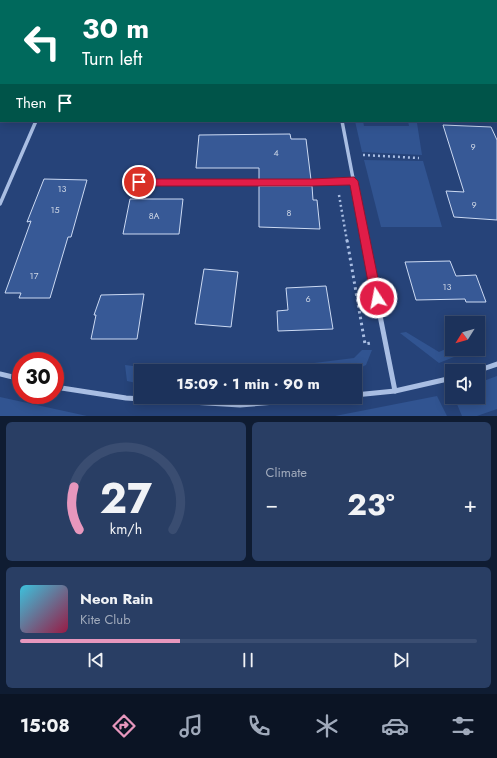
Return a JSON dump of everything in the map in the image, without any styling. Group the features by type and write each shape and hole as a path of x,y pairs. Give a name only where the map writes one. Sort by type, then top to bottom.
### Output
{"street":[{"path":"0,204 36,122"},
{"path":"342,122 395,391"},
{"path":"485,368 497,364"},
{"path":"0,374 12,377"},
{"path":"362,394 395,391 445,380"},
{"path":"64,388 134,398"},
{"path":"224,404 252,404"}],"lane":[{"path":"139,182 311,183 354,181"}],"path":[{"path":"348,154 419,158"}],"shaded area":[{"path":"355,122 363,122 364,126 409,126 408,122 418,122 422,155 362,152"},
{"path":"364,160 423,161 442,227 381,227"},
{"path":"406,332 439,352 445,349 445,356 456,356 439,363 400,333"},
{"path":"362,350 372,350 366,365 362,367 362,364 306,364 354,358"},
{"path":"125,365 134,366 134,382 127,381"},
{"path":"497,376 497,409 477,416 462,416 457,404 485,404 485,380"},
{"path":"437,396 447,416 335,416"},
{"path":"0,397 12,400 12,404 32,404 87,416 0,416"}],"building":[{"path":"443,125 491,127 497,140 497,220 454,217 446,191 464,192"},
{"path":"290,134 291,139 306,139 311,180 259,180 259,168 196,168 199,135"},
{"path":"44,179 87,180 71,237 68,237 50,298 19,298 21,293 5,293 31,221 27,222"},
{"path":"259,186 312,186 313,200 317,200 320,229 259,227"},
{"path":"130,199 183,199 179,234 123,234"},
{"path":"450,261 456,276 476,275 486,302 466,302 465,299 416,300 405,262"},
{"path":"204,269 238,272 231,327 195,324"},
{"path":"326,286 333,329 278,331 277,311 288,310 286,288"},
{"path":"144,294 137,339 91,339 96,315 94,315 101,295"}],"route":[{"path":"139,182 311,183 354,181 377,298"}]}
